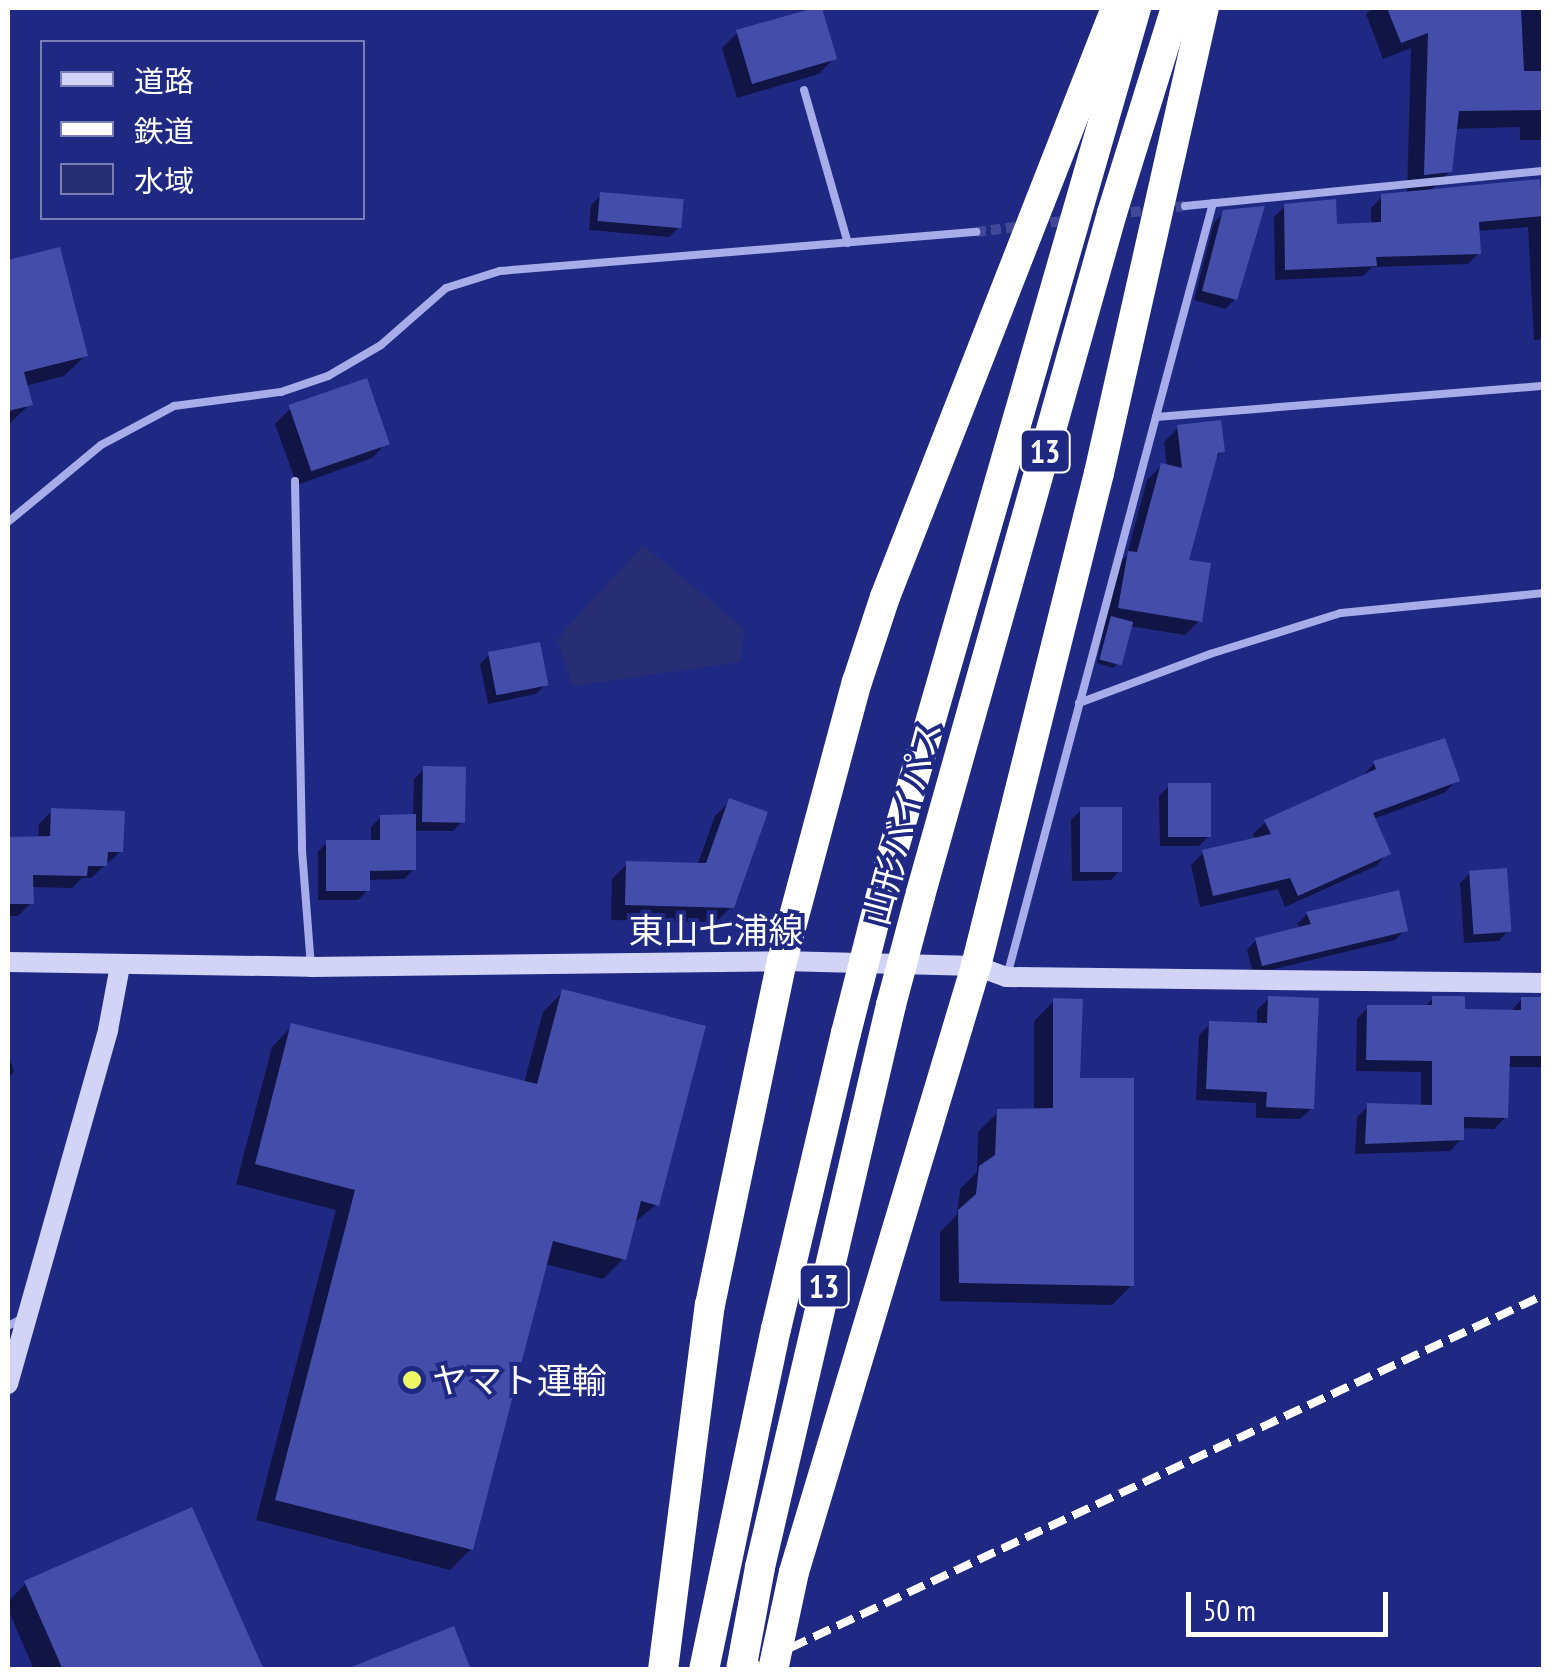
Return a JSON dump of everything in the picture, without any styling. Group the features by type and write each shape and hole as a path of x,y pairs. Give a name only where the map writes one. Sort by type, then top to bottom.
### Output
{"highway":[{"path":"663,1670 710,1305 782,961 857,682 885,597 1116,8"},
{"name":"山形バイパス","path":"704,1670 721,1581 886,872 1136,8"},
{"name":"山形バイパス","path":"741,1670 760,1568 891,1005 1112,213 1176,8"},
{"path":"773,1670 794,1572 976,966 1099,472 1204,8"}],"main road":[{"name":"東山七浦線","path":"8,962 310,967 782,961 976,966 1006,977 1544,983"},
{"path":"8,1384 108,1030 120,966"}],"lane":[{"path":"804,90 848,243"},
{"path":"1185,206 1544,171"},
{"path":"1006,977 1213,203"},
{"path":"8,522 115,437 174,406 281,392 328,376 381,345 446,288 500,272 976,232"},
{"path":"1156,417 1544,386"},
{"path":"295,481 302,850 310,967"},
{"path":"1079,703 1210,654 1341,613 1544,593"},
{"path":"8,1326 27,1316"}],"water":[{"path":"643,545 745,629 740,662 573,686 557,639"}],"building":[{"path":"822,8 837,59 752,84 736,30"},
{"path":"1387,8 1521,8 1524,71 1544,71 1544,110 1459,111 1452,172 1424,175 1428,33 1401,43"},
{"path":"1540,179 1543,216 1479,222 1481,254 1376,257 1377,266 1285,270 1284,204 1336,199 1337,224 1381,222 1381,194"},
{"path":"600,192 684,199 681,228 597,221"},
{"path":"1265,206 1237,300 1202,291 1223,210"},
{"path":"60,247 88,356 24,372 33,405 8,411 8,260"},
{"path":"367,378 390,444 311,471 289,405"},
{"path":"1221,420 1225,452 1218,453 1189,560 1211,563 1202,622 1118,608 1128,551 1137,552 1161,463 1182,468 1177,425"},
{"path":"1111,616 1133,622 1122,665 1099,659"},
{"path":"540,642 548,685 496,695 488,652"},
{"path":"1445,738 1460,781 1373,813 1391,854 1298,896 1290,878 1213,896 1202,850 1271,834 1264,820 1376,769 1373,761"},
{"path":"423,766 466,767 465,823 422,822"},
{"path":"1168,783 1211,783 1211,837 1168,837"},
{"path":"729,798 768,812 734,908 625,905 626,861 706,863"},
{"path":"1080,807 1122,807 1122,872 1080,872"},
{"path":"51,808 125,811 123,852 108,852 107,866 88,866 87,876 33,875 34,904 8,904 8,837 50,836"},
{"path":"416,814 416,870 370,871 370,891 326,891 326,840 380,840 380,815"},
{"path":"1507,868 1511,932 1474,934 1469,871"},
{"path":"1399,890 1408,931 1262,966 1255,938 1311,924 1306,912"},
{"name":"ヤマト運輸","path":"562,989 706,1026 659,1206 641,1201 626,1260 553,1241 473,1550 275,1500 355,1190 255,1164 291,1023 537,1084"},
{"path":"1268,996 1319,998 1314,1109 1266,1107 1267,1092 1206,1089 1209,1021 1267,1023"},
{"path":"1432,996 1465,996 1465,1009 1521,1010 1521,997 1544,997 1544,1056 1510,1056 1508,1118 1464,1117 1464,1140 1365,1144 1367,1103 1432,1105 1432,1061 1366,1060 1367,1005 1432,1005"},
{"path":"1053,998 1083,999 1080,1078 1134,1078 1134,1286 959,1283 958,1210 976,1194 979,1166 995,1155 997,1109 1053,1108"},
{"path":"192,1507 264,1670 63,1670 24,1581"},
{"path":"454,1626 471,1670 349,1670 349,1668"}],"tunnel":[{"path":"1116,214 1185,206"},
{"path":"976,232 1070,220"}],"railway":[{"path":"743,1670 1544,1295"}],"place":[{"name":"ヤマト運輸","path":"412,1380"}]}
